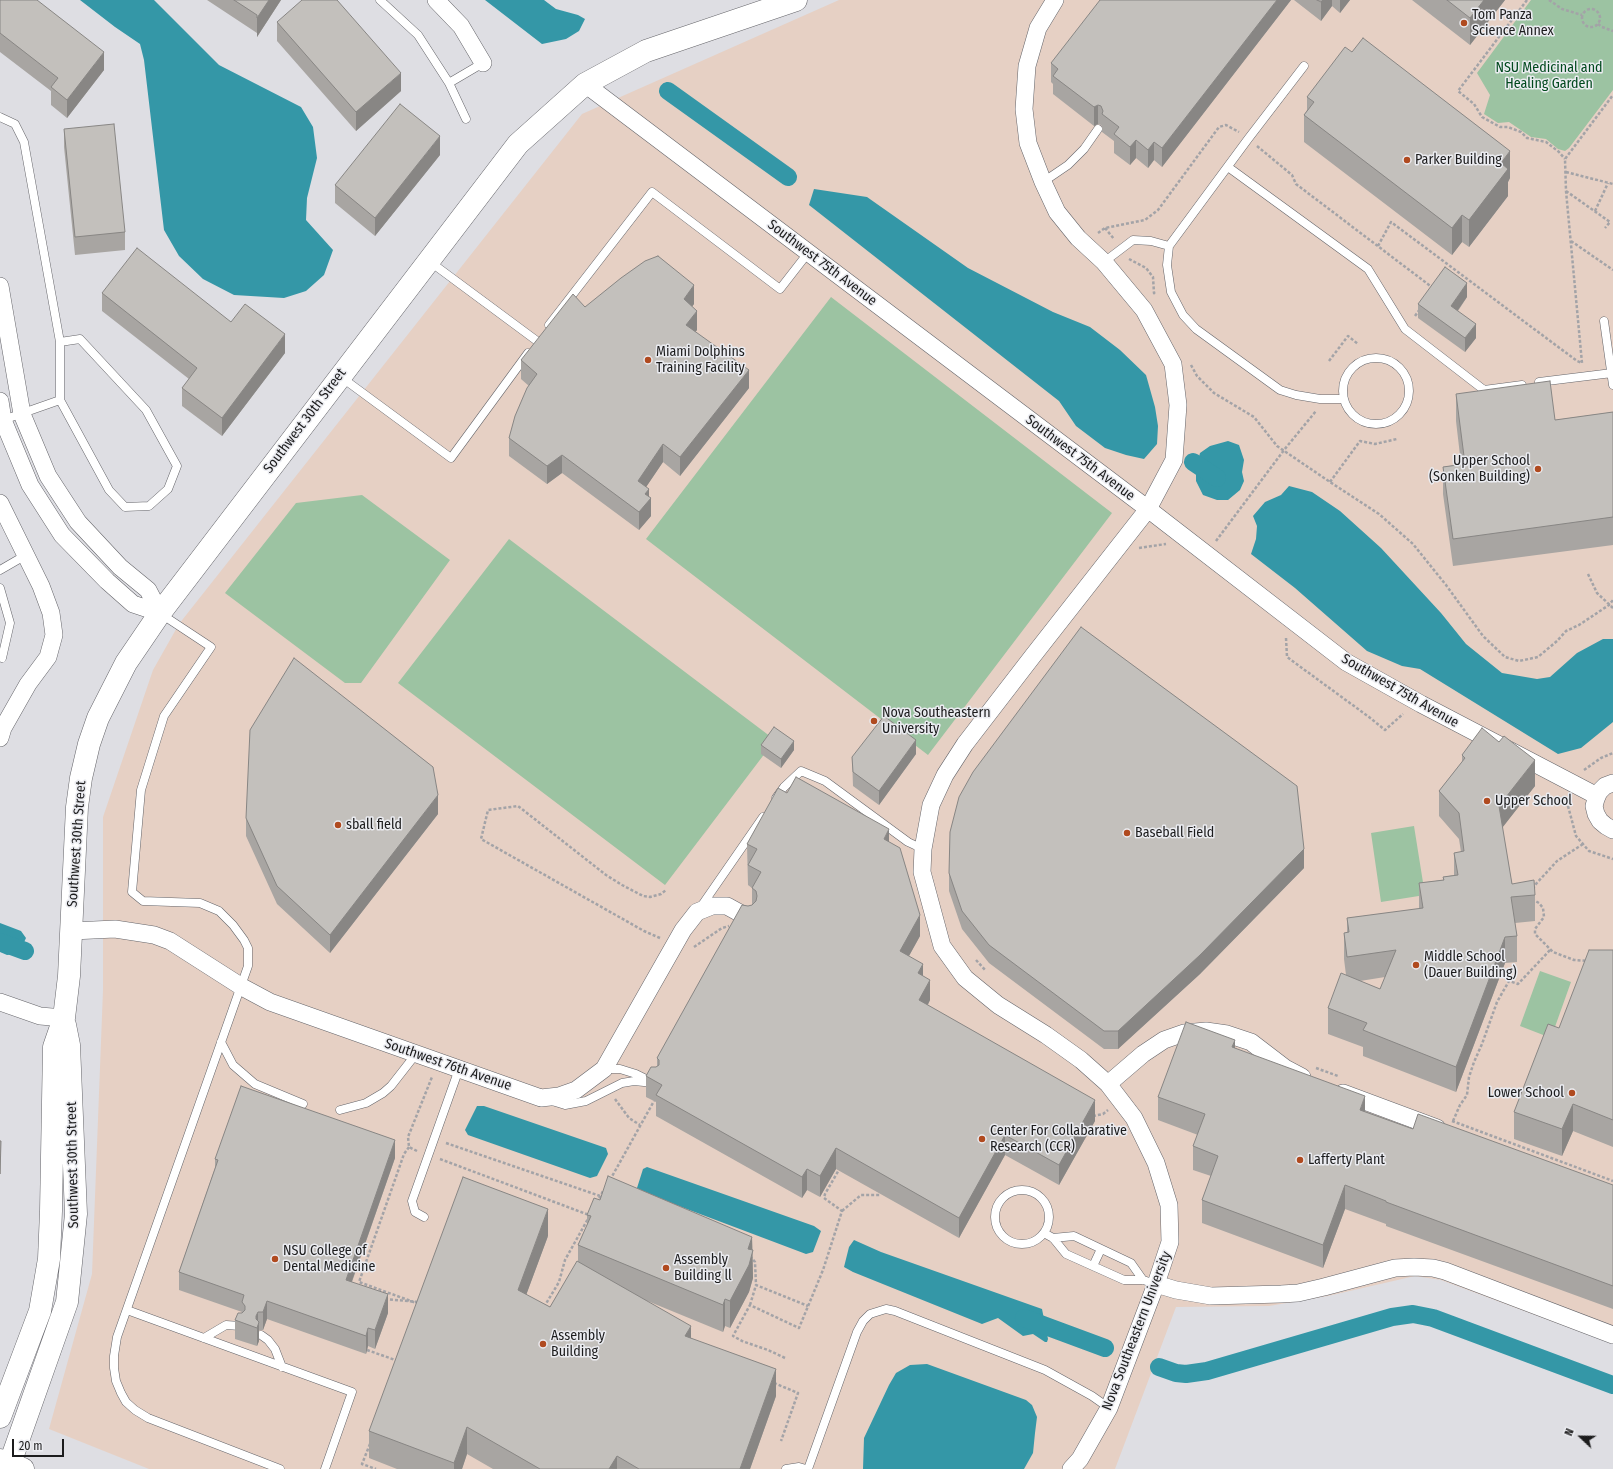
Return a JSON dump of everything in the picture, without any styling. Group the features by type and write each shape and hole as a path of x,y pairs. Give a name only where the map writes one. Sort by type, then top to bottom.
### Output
{"street":[{"path":"436,0 461,26 483,63"},
{"name":"Southwest 30th Street","path":"0,1416 40,1311 49,1259 52,1211 54,1047 64,1018 69,976 77,807 81,778 98,718 126,663 160,613 518,144 585,84 646,52 796,0"},
{"name":"Nova Southeastern University","path":"1055,0 1038,28 1027,66 1024,102 1028,143 1043,182 1058,212 1078,238 1104,262 1144,310 1173,364 1178,405 1174,460 1148,509 965,744 945,775 931,805 923,849 922,872 942,946 965,978 998,1005 1046,1035 1081,1060 1108,1084 1134,1118 1156,1163 1169,1205 1170,1242 1149,1282 1109,1408 1080,1459 1071,1469"},
{"name":"Southwest 75th Avenue","path":"585,84 1148,509 1346,662 1421,704 1597,796"},
{"path":"0,286 22,414 48,476 78,522 120,567 148,590 160,613"},
{"path":"0,401 2,421 30,485 62,535 107,581 133,604 160,613"},
{"path":"0,503 41,586 51,613 54,635 48,657 28,684 3,728 0,738"},
{"path":"1613,783 1605,786 1597,796 1594,806 1596,814 1603,824 1613,830"},
{"path":"697,912 712,906 727,906 747,917"},
{"name":"Southwest 76th Avenue","path":"72,931 115,929 154,935 170,942 242,988 270,1002 541,1098 559,1096 576,1090 604,1069 683,930 697,912"},
{"path":"0,1002 40,1016 64,1018"},
{"name":"Southwest 30th Street","path":"10,1465 67,1302 76,1214 69,1045 64,1018"},
{"path":"1108,1084 1143,1054 1164,1040 1184,1033 1206,1031 1227,1034 1251,1042 1285,1068 1325,1083 1449,1124"},
{"path":"1149,1282 1176,1290 1211,1296 1281,1294 1298,1293 1395,1268 1433,1268 1445,1271 1613,1335"}],"lane":[{"path":"380,0 418,35 449,83 466,119"},
{"path":"449,83 483,63"},
{"path":"1304,66 1169,246 1167,265 1170,292 1183,315 1196,329 1280,390 1296,395 1320,399 1344,399"},
{"path":"0,117 15,124 24,142 60,342 60,400 109,490 125,507 149,506 168,489 177,466 146,410 80,339 60,342"},
{"path":"1043,182 1068,165 1084,149 1098,129"},
{"path":"1228,167 1368,269 1405,329 1484,390 1612,373"},
{"path":"340,376 451,458 537,341 652,192 780,289 808,253"},
{"path":"1104,262 1133,240 1151,241 1169,246"},
{"path":"428,261 537,341"},
{"path":"1604,321 1613,385"},
{"path":"1371,359 1382,359 1392,363 1400,369 1406,379 1408,389 1407,400 1403,410 1395,418 1385,423 1374,424 1364,422 1354,417 1348,409 1344,399 1343,388 1346,377 1352,368 1361,362 1371,359"},
{"path":"2,421 60,400"},
{"path":"0,570 26,555"},
{"path":"0,588 10,623 2,658"},
{"path":"160,613 210,647 164,716 141,790 132,892 143,901 200,903 219,911 233,925 244,940 248,948 248,966 242,988 221,1042 117,1337 114,1356 116,1381 126,1402 148,1418 280,1469"},
{"path":"697,912 784,787 801,771 825,781 908,842 923,849"},
{"path":"221,1042 233,1065 255,1084 303,1104"},
{"path":"340,1110 366,1103 383,1093 416,1054"},
{"path":"424,1217 415,1212 412,1201 459,1069"},
{"path":"541,1098 566,1105 586,1101 622,1084 634,1081 654,1083 636,1074 620,1069 604,1069"},
{"path":"1023,1190 1039,1196 1045,1202 1049,1219 1044,1233 1035,1241 1026,1244 1016,1244 1008,1241 1001,1235 996,1227 994,1218 1000,1201 1006,1194 1023,1190"},
{"path":"1044,1233 1053,1238 1066,1254 1124,1280 1149,1282"},
{"path":"1053,1238 1074,1236 1131,1264 1149,1282"},
{"path":"1093,1266 1101,1249"},
{"path":"786,1469 799,1467 807,1469 857,1332 863,1320 870,1314 886,1309 895,1311 1046,1370 1092,1396 1109,1408"},
{"path":"127,1310 352,1392 325,1469"},
{"path":"204,1338 226,1326 240,1326"},
{"path":"261,1335 268,1340 282,1366"}],"path":[{"path":"1378,246 1391,222 1577,361 1582,363 1566,191 1565,159 1559,152 1546,142 1527,138 1521,132 1508,127 1500,127 1482,117 1474,104 1458,91 1527,0"},
{"path":"1549,0 1562,9 1582,15"},
{"path":"1588,9 1597,10 1600,16 1598,24 1592,28 1586,26 1582,21 1582,15 1588,9"},
{"path":"1598,24 1613,31"},
{"path":"1565,159 1613,95"},
{"path":"1093,237 1105,228 1145,220 1158,210 1219,127 1226,125 1248,139 1292,174 1296,184 1435,289"},
{"path":"1566,172 1613,184"},
{"path":"1595,211 1608,183"},
{"path":"1566,191 1610,222 1605,228"},
{"path":"1105,228 1130,260 1146,268 1153,277 1154,292 1158,298"},
{"path":"1571,241 1613,270"},
{"path":"1447,272 1451,266"},
{"path":"1431,294 1439,284"},
{"path":"1415,316 1423,305"},
{"path":"1329,361 1348,336 1358,344"},
{"path":"1189,361 1197,376 1214,393 1254,417 1277,446 1379,514 1413,544 1446,585 1483,636 1505,657 1519,661 1538,657 1557,641 1566,631 1579,625 1609,605 1613,600"},
{"path":"1206,554 1284,450 1318,409 1320,399"},
{"path":"1330,482 1360,441 1375,444 1397,439"},
{"path":"1134,548 1168,544"},
{"path":"1588,574 1597,594 1613,608"},
{"path":"1292,641 1286,637 1287,657 1385,730 1404,713 1398,710"},
{"path":"1563,797 1569,802"},
{"path":"666,890 661,894 650,897 643,896 622,885 606,875 518,806 488,810 481,839 644,931 666,940"},
{"path":"1533,891 1535,885 1557,861 1582,844"},
{"path":"1531,897 1543,908 1544,917 1535,929 1535,934 1551,950 1574,960 1590,961"},
{"path":"691,949 722,928 727,926 733,927"},
{"path":"1551,950 1518,984 1509,981 1497,1002 1474,1062 1469,1077 1467,1095 1449,1124 1613,1181"},
{"path":"973,958 991,976"},
{"path":"1325,1083 1315,1068 1325,1083"},
{"path":"421,1305 359,1282 404,1154 409,1147 408,1137 432,1077"},
{"path":"612,1094 623,1112 640,1125"},
{"path":"608,1183 654,1101"},
{"path":"1091,1118 1103,1114 1110,1108"},
{"path":"446,1143 608,1199"},
{"path":"409,1147 422,1153"},
{"path":"439,1159 590,1216"},
{"path":"839,1164 841,1165 824,1194 824,1198 842,1211"},
{"path":"541,1313 559,1282 565,1260 604,1190"},
{"path":"750,1305 799,1328 823,1270 842,1211 861,1195 881,1195"},
{"path":"747,1255 753,1257 755,1262 756,1285 750,1305 733,1336 785,1358"},
{"path":"756,1285 808,1306"},
{"path":"379,1299 426,1303"},
{"path":"367,1350 401,1362"},
{"path":"772,1388 774,1382 798,1393 781,1441"},
{"path":"373,1437 362,1464 376,1469"}],"shaded area":[{"name":"Nova Southeastern University","path":"839,0 1613,0 1613,1344 1441,1280 1415,1276 1328,1296 1269,1306 1176,1307 1115,1469 149,1469 49,1429 92,1274 103,990 103,817 153,670 179,624 582,114"}],"green space":[{"name":"NSU Medicinal and Healing Garden","path":"1531,0 1613,0 1613,90 1569,148 1565,151 1558,149 1546,139 1531,137 1509,122 1498,123 1484,114 1490,95 1477,73"},
{"path":"831,297 1112,513 928,755 646,539"},
{"path":"362,495 450,560 361,683 345,683 225,593 296,503"},
{"path":"509,539 775,740 665,885 398,683"},
{"path":"1414,826 1425,895 1381,902 1371,833"},
{"path":"1540,971 1571,982 1551,1038 1520,1026"}],"water":[{"path":"80,0 154,0 219,65 301,107 313,127 317,158 307,198 306,220 333,250 324,275 306,291 284,298 234,295 203,279 179,256 164,230 144,60 140,44"},
{"path":"485,0 544,0 556,9 578,15 585,19 579,31 566,39 542,44"},
{"path":"814,189 867,197 968,268 1053,312 1090,327 1120,350 1146,375 1155,407 1158,426 1157,444 1144,459 1105,448 1076,426 1059,401 809,205"},
{"path":"1228,441 1239,445 1244,460 1242,472 1244,481 1240,490 1228,500 1217,500 1203,495 1196,481 1196,469 1200,453 1210,446"},
{"path":"1289,486 1312,492 1340,511 1381,548 1441,613 1466,644 1502,673 1537,679 1550,677 1577,653 1603,639 1613,639 1613,722 1581,748 1558,754 1420,669 1402,666 1367,651 1295,588 1251,554 1256,539 1257,526 1253,516 1265,502 1281,495"},
{"path":"0,923 21,931 26,938 19,953 7,955 0,952"},
{"path":"477,1106 484,1106 606,1148 608,1154 597,1176 590,1178 468,1135 465,1130"},
{"path":"647,1167 814,1226 821,1231 813,1252 806,1254 647,1194 637,1188 643,1169"},
{"path":"854,1240 881,1252 1042,1309 1048,1339 1047,1342 1033,1334 1023,1336 998,1318 982,1324 853,1272 844,1267 849,1247"},
{"path":"927,1364 1026,1400 1032,1405 1037,1417 1033,1453 1024,1469 863,1469 864,1438 896,1373 910,1365"}],"building":[{"path":"0,0 37,0 104,52 67,100 51,87 58,78 0,33"},
{"path":"234,0 269,0 257,18 257,15"},
{"path":"302,0 337,0 401,73 356,112 277,22"},
{"path":"1100,0 1277,0 1162,148 1154,142 1148,150 1136,140 1130,147 1114,134 1119,127 1102,114 1103,111 1101,106 1098,105 1094,107 1053,76 1058,69 1051,63"},
{"path":"1447,0 1484,0 1470,18"},
{"name":"Parker Building","path":"1363,38 1510,151 1501,163 1508,169 1469,220 1462,215 1452,228 1304,115 1314,102 1307,97 1345,47 1352,52"},
{"path":"400,104 440,136 375,218 335,185"},
{"path":"114,124 125,232 75,237 64,129"},
{"path":"137,248 231,322 245,304 285,334 222,418 182,388 197,368 102,293"},
{"path":"658,256 694,285 684,299 697,311 686,325 749,370 680,457 663,444 638,481 649,489 645,494 651,498 639,512 562,455 547,466 509,438 515,416 527,388 537,374 521,360 573,294 585,307 645,261"},
{"path":"1445,267 1467,283 1451,306 1476,324 1465,338 1418,304"},
{"name":"Upper School (Sonken Building)","path":"1550,381 1555,420 1613,412 1613,517 1453,539 1443,467 1465,464 1456,394"},
{"name":"Baseball Field","path":"1081,627 1297,786 1304,849 1200,955 1118,1031 1104,1031 989,945 962,911 949,873 950,832 959,797 973,772"},
{"name":"sball field","path":"294,658 433,767 438,795 330,935 277,886 246,818 250,730"},
{"path":"884,716 916,740 879,791 853,772 852,757"},
{"path":"774,727 794,741 781,759 761,745"},
{"path":"1482,728 1499,742 1504,736 1535,760 1499,806 1512,884 1534,880 1535,895 1511,897 1517,936 1505,937 1456,1067 1363,1030 1367,1023 1328,1008 1341,973 1380,989 1396,950 1347,957 1344,933 1349,932 1347,918 1423,908 1419,883 1444,880 1443,877 1458,875 1454,853 1464,851 1459,813 1439,791 1465,758 1462,755"},
{"path":"796,777 889,829 884,839 900,848 920,915 900,951 923,964 918,973 930,980 919,1000 1095,1100 1059,1165 1005,1135 959,1218 836,1148 820,1176 807,1169 802,1177 656,1095 662,1085 646,1076 651,1067 656,1067 659,1065 659,1060 657,1058 742,905 752,905 756,901 756,891 752,888 761,872 748,865 757,849 747,844 778,788 787,793"},
{"name":"Lower School","path":"1589,950 1613,950 1613,1120 1573,1104 1562,1129 1514,1112 1548,1024 1559,1028"},
{"path":"1186,1022 1235,1040 1232,1047 1365,1096 1360,1110 1413,1129 1418,1114 1613,1185 1613,1286 1386,1202 1345,1185 1323,1245 1202,1200 1218,1156 1193,1146 1205,1114 1158,1097"},
{"name":"NSU College of Dental Medicine","path":"241,1086 395,1140 346,1280 388,1294 375,1330 368,1328 366,1336 267,1301 263,1312 258,1312 256,1316 256,1319 259,1322 257,1328 235,1320 238,1313 242,1313 245,1310 245,1306 242,1302 244,1295 179,1272 218,1160 215,1159"},
{"path":"0,1141 1,1141 0,1174"},
{"name":"Assembly Building ll","path":"608,1176 752,1237 748,1249 753,1250 749,1265 730,1301 725,1299 723,1305 578,1245 591,1216 587,1215 594,1198 600,1200"},
{"name":"Assembly Building","path":"463,1177 548,1209 518,1290 550,1307 577,1261 691,1326 685,1336 776,1369 740,1469 639,1469 617,1456 609,1469 540,1469 467,1427 454,1463 369,1431"}],"waterway":[{"path":"668,91 788,177"},
{"path":"1193,462 1217,478"},
{"path":"0,942 25,951"},
{"path":"1159,1367 1176,1373 1186,1374 1207,1371 1392,1317 1413,1314 1433,1318 1613,1385"},
{"path":"1024,1318 1105,1348"}],"place":[{"name":"Tom Panza Science Annex","path":"1464,23"},
{"name":"Parker Building","path":"1407,160"},
{"name":"Miami Dolphins Training Facility","path":"648,360"},
{"name":"Upper School (Sonken Building)","path":"1538,469"},
{"name":"Nova Southeastern University","path":"874,721"},
{"name":"Upper School","path":"1487,801"},
{"name":"sball field","path":"338,825"},
{"name":"Baseball Field","path":"1127,833"},
{"name":"Middle School (Dauer Building)","path":"1416,965"},
{"name":"Lower School","path":"1572,1093"},
{"name":"Center For Collabarative Research (CCR)","path":"982,1139"},
{"name":"Lafferty Plant","path":"1300,1160"},
{"name":"NSU College of Dental Medicine","path":"275,1259"},
{"name":"Assembly Building ll","path":"666,1268"},
{"name":"Assembly Building","path":"543,1344"}]}
